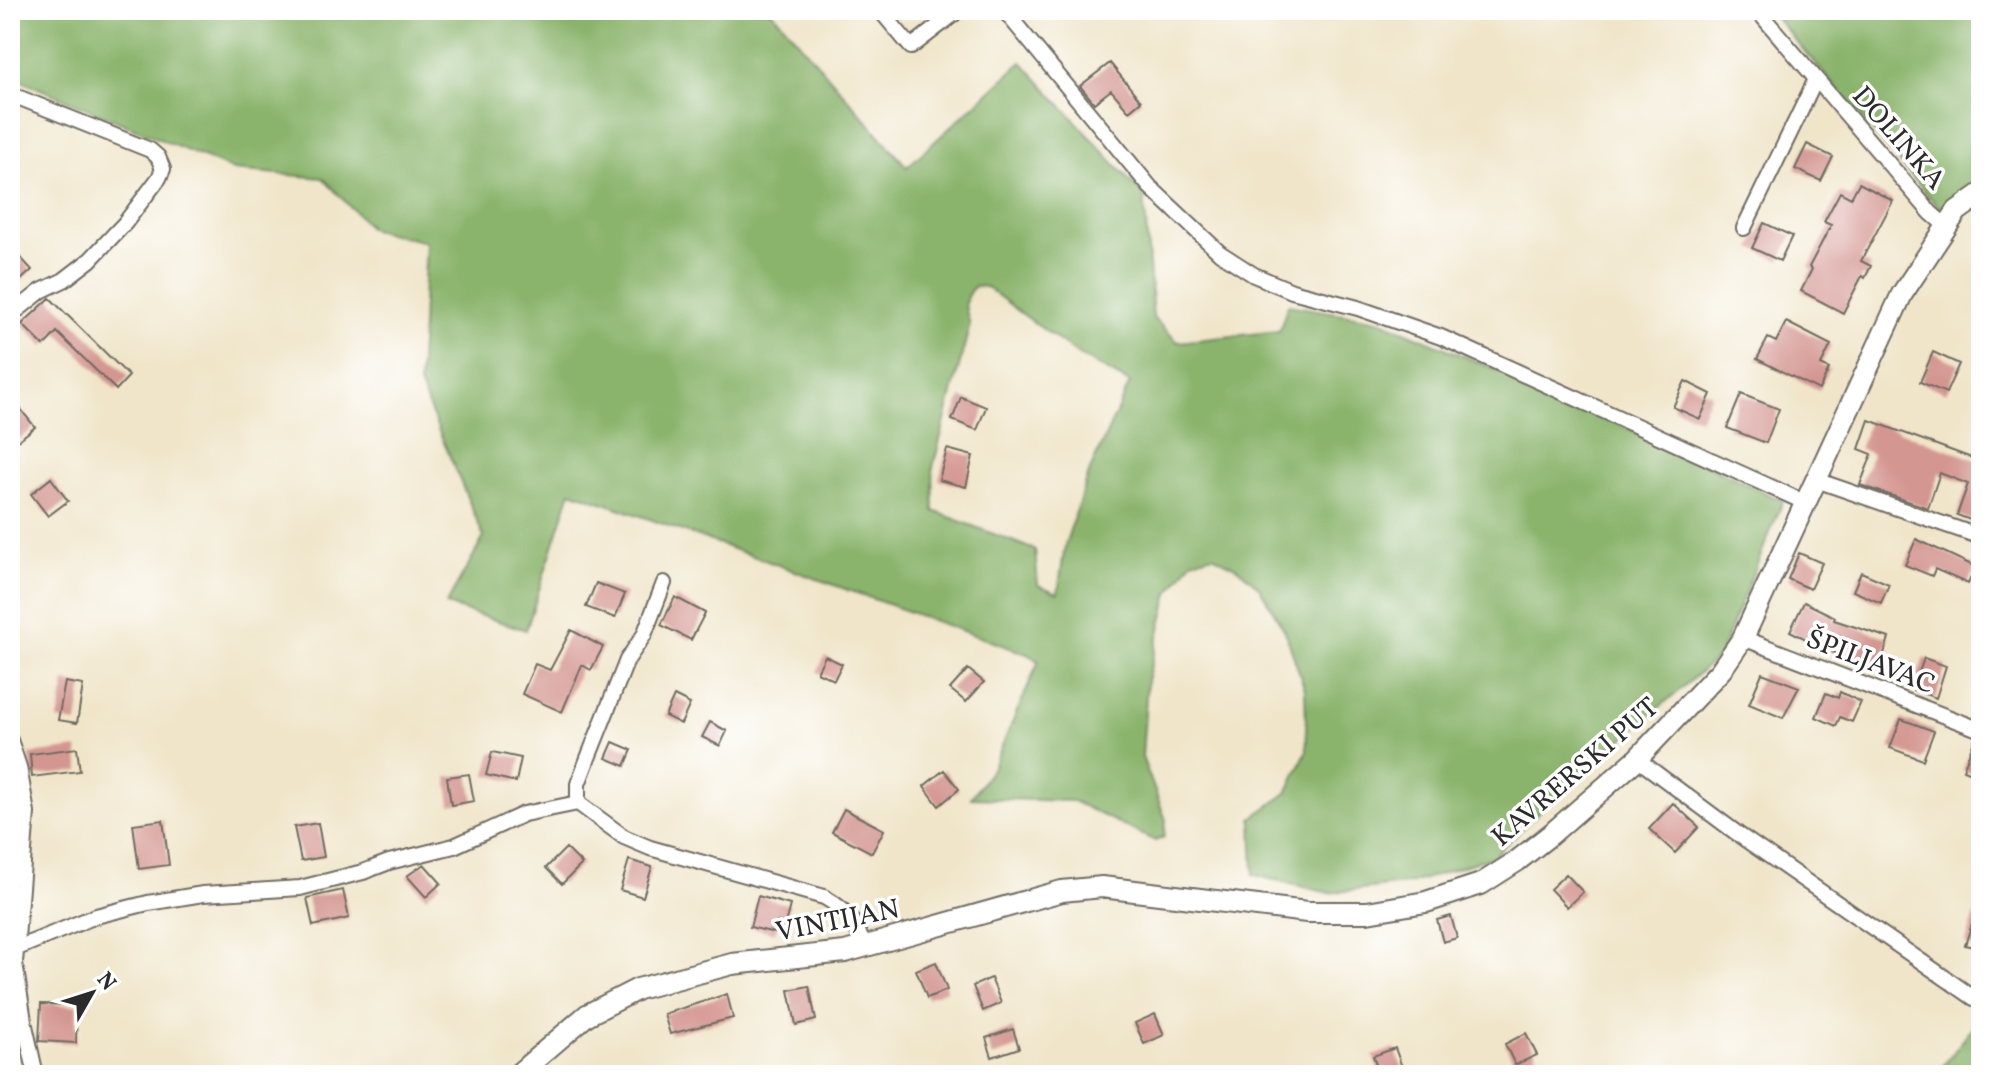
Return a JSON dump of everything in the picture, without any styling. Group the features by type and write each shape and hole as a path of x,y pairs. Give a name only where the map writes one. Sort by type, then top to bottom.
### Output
{"main road":[{"name":"KAVRERSKI PUT","path":"1192,898 1307,912 1367,912 1426,902 1481,884 1517,861 1637,759 1721,670 1743,638 1902,294 1957,211 1981,194"},
{"name":"VINTIJAN","path":"517,1075 587,1015 638,989 732,964 845,952 1062,891 1102,887 1192,898"}],"street":[{"path":"880,10 911,47 959,10"},
{"path":"1004,10 1150,187 1220,253 1254,275 1292,291 1358,308 1441,337 1806,503"},
{"name":"DOLINKA","path":"1757,10 1931,213 1946,226"},
{"name":"DOLINKA","path":"1744,228 1816,79"},
{"path":"10,94 150,150 158,157 163,169 125,223 90,260 64,280 32,297 10,316"},
{"path":"1816,480 1981,537"},
{"path":"578,803 578,784 627,660 644,635 664,583"},
{"name":"ŠPILJAVAC","path":"1743,638 1981,730"},
{"path":"10,740 25,794 26,825 15,949 24,1021 36,1075"},
{"path":"1637,759 1806,882 1974,998 1981,997"},
{"path":"15,949 96,916 148,903 203,894 310,885 454,846 524,814 578,803 624,837 650,848 824,897 846,912 854,922 863,947"},
{"path":"10,818 26,825"}],"green space":[{"path":"10,10 771,10 907,167 1022,62 1144,196 1153,318 1178,342 1279,331 1288,305 1379,320 1586,408 1783,501 1719,656 1548,803 1494,856 1412,883 1329,893 1254,875 1252,818 1287,793 1307,750 1305,690 1285,631 1259,587 1238,568 1213,555 1192,561 1169,593 1147,681 1142,757 1166,820 1164,837 1155,841 1073,801 971,798 993,767 1039,661 1027,654 571,491 526,630 446,605 484,537 419,384 426,242 371,229 323,178 233,170 10,76","holes":["975,286 986,287 1077,354 1130,383 1090,470 1065,545 1058,593 1038,585 1035,550 934,511 933,467 970,324 966,299"]},
{"path":"1769,10 1981,10 1981,186 1939,208"},
{"path":"1981,1017 1981,1075 1936,1075"}],"building":[{"path":"1110,63 1141,101 1129,111 1111,90 1094,103 1080,86"},
{"path":"1807,144 1833,157 1821,181 1795,169"},
{"path":"1859,183 1893,201 1861,261 1871,266 1865,278 1862,276 1843,313 1801,291 1812,269 1809,267 1831,225 1824,222 1840,192 1851,198"},
{"path":"1764,223 1792,236 1780,261 1752,248"},
{"path":"10,246 32,270 10,290"},
{"path":"50,298 129,376 116,390 57,332 44,346 22,324"},
{"path":"1786,322 1831,345 1821,365 1829,369 1819,390 1757,359 1768,338 1776,342"},
{"path":"1933,352 1959,364 1946,393 1920,382"},
{"path":"1685,381 1711,394 1700,419 1673,407"},
{"path":"1741,394 1779,409 1766,443 1727,428"},
{"path":"10,396 35,427 10,447"},
{"path":"961,397 986,407 977,430 952,420"},
{"path":"1869,420 1977,460 1981,454 1981,524 1957,515 1968,484 1940,473 1928,508 1860,485 1872,454 1859,449"},
{"path":"947,449 973,456 966,487 939,480"},
{"path":"51,478 68,501 48,516 31,494"},
{"path":"1916,539 1976,567 1968,584 1935,569 1932,576 1905,565"},
{"path":"1799,553 1822,563 1810,589 1788,579"},
{"path":"1861,572 1889,584 1881,603 1853,591"},
{"path":"596,583 625,594 615,618 586,607"},
{"path":"675,597 705,613 691,640 661,625"},
{"path":"1804,602 1835,617 1834,620 1889,638 1879,669 1842,657 1790,631"},
{"path":"571,630 603,647 591,670 582,665 562,712 522,694 535,664 550,670"},
{"path":"825,656 842,664 834,680 817,672"},
{"path":"1924,658 1946,666 1936,698 1913,690"},
{"path":"968,669 984,682 966,702 950,689"},
{"path":"1762,673 1799,687 1783,718 1749,704"},
{"path":"65,682 83,685 77,723 58,720"},
{"path":"1840,692 1861,702 1852,722 1840,717 1836,726 1816,717 1826,693 1838,698"},
{"path":"674,696 690,704 681,724 665,716"},
{"path":"1901,719 1934,731 1923,760 1890,748"},
{"path":"710,722 727,731 720,746 702,737"},
{"path":"1975,738 1981,740 1981,777 1963,770"},
{"path":"613,742 632,750 625,766 606,758"},
{"path":"77,748 80,771 32,777 30,754"},
{"path":"492,752 521,758 516,782 486,775"},
{"path":"944,770 959,789 939,806 924,786"},
{"path":"469,774 474,801 451,805 447,777"},
{"path":"1673,803 1699,827 1675,853 1649,829"},
{"path":"844,809 884,830 872,853 832,832"},
{"path":"163,820 169,865 139,869 133,824"},
{"path":"318,823 324,857 301,861 294,827"},
{"path":"566,848 582,864 562,884 546,868"},
{"path":"629,860 652,867 643,897 620,890"},
{"path":"424,864 441,883 426,897 407,876"},
{"path":"1566,874 1583,892 1567,907 1550,889"},
{"path":"343,890 349,918 313,926 307,898"},
{"path":"758,896 790,905 785,924 778,922 775,933 750,927"},
{"path":"1978,905 1981,906 1981,949 1965,945"},
{"path":"1451,916 1457,938 1443,942 1437,920"},
{"path":"936,962 947,990 927,998 916,970"},
{"path":"991,978 1001,1003 983,1011 973,986"},
{"path":"809,986 816,1020 796,1025 789,990"},
{"path":"727,994 733,1018 670,1034 664,1014"},
{"path":"41,1004 77,1005 76,1043 39,1041"},
{"path":"1155,1014 1164,1035 1144,1044 1135,1023"},
{"path":"1013,1029 1019,1048 992,1057 986,1038"},
{"path":"1526,1033 1537,1055 1515,1065 1505,1044"},
{"path":"1395,1048 1405,1075 1380,1075 1373,1056"}]}
